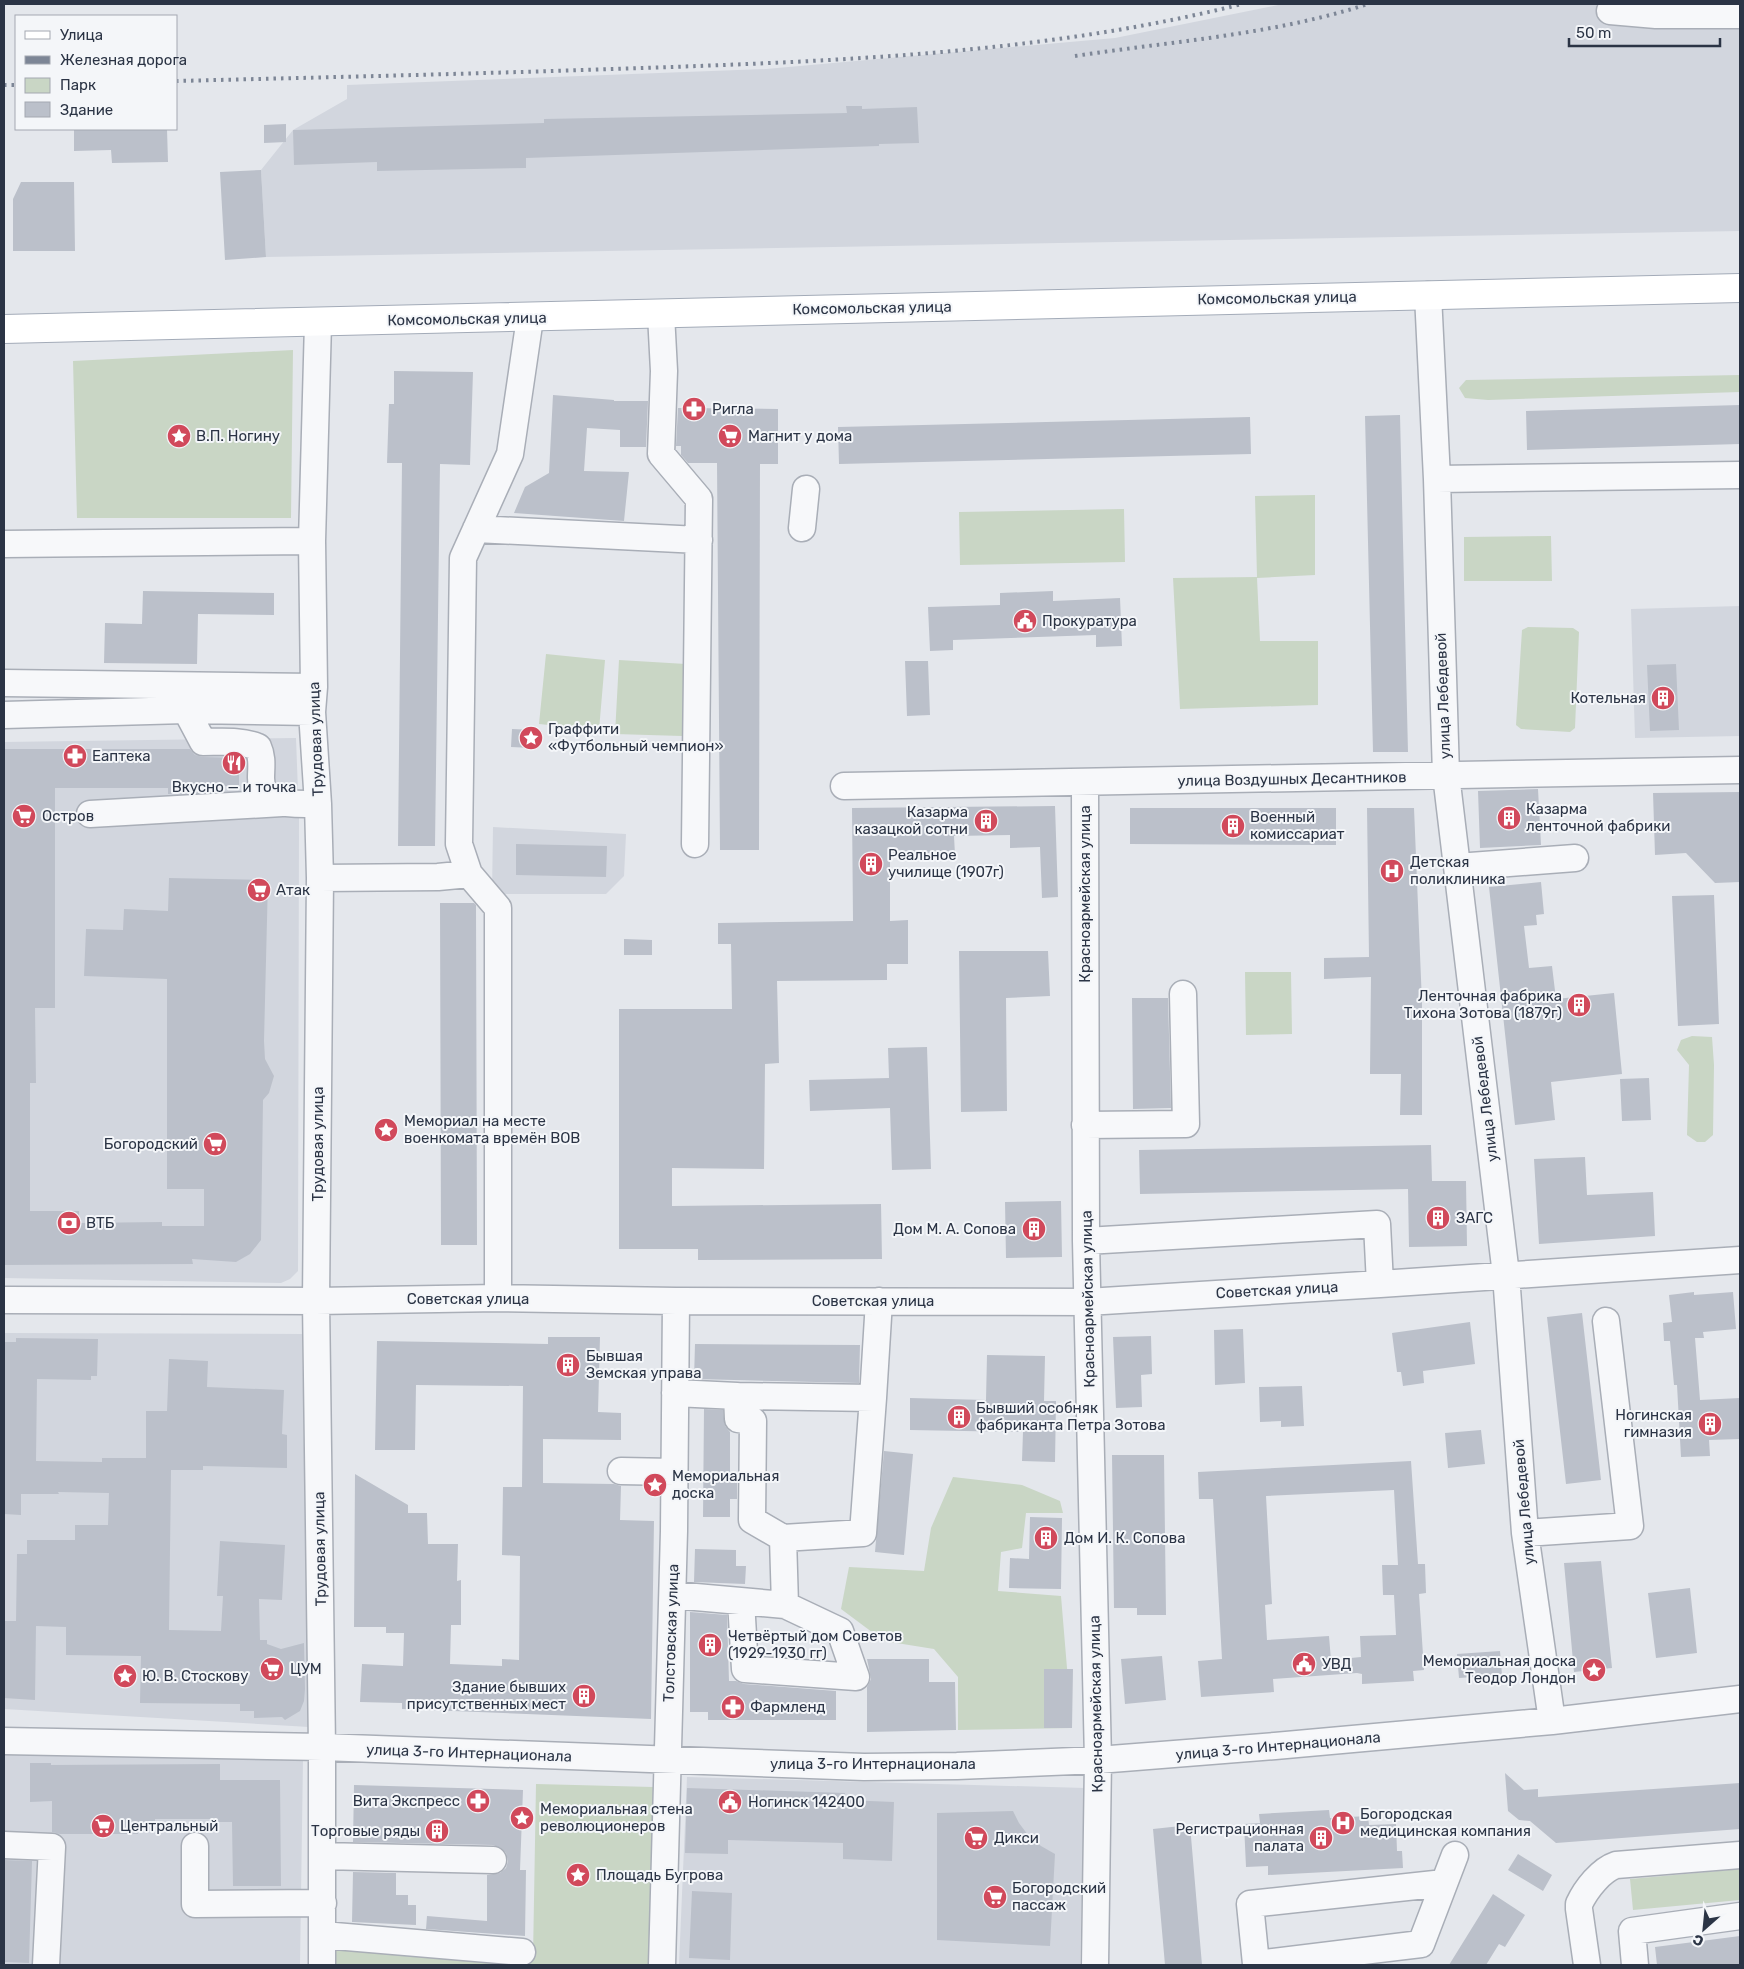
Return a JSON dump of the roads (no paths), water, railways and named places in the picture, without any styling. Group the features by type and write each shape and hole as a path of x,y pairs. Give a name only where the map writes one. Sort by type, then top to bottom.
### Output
{"main road":[{"name":"Комсомольская улица","path":"4,329 1740,288"}],"street":[{"path":"1610,11 1656,15 1740,15"},
{"name":"улица Лебедевой","path":"1428,294 1437,479 1446,775 1506,1275 1525,1533 1552,1722"},
{"path":"661,314 664,370 662,454 699,499 695,844"},
{"path":"498,1298 498,908 469,874 459,844 463,558 510,454 530,318"},
{"name":"Трудовая улица","path":"318,323 312,541 313,699 320,878 316,1301 322,1747 322,1965"},
{"path":"1437,479 1740,475"},
{"path":"802,528 806,489"},
{"path":"476,529 698,540"},
{"path":"4,544 312,541"},
{"path":"4,683 313,699"},
{"path":"4,715 186,710 313,699"},
{"path":"186,710 203,742 237,742 258,747 261,755 263,790 268,798 282,803"},
{"name":"улица Воздушных Десантников","path":"844,786 1740,770"},
{"name":"Красноармейская улица","path":"1085,782 1086,1241 1098,1760 1095,1965"},
{"path":"90,814 282,803 318,804"},
{"path":"1457,867 1575,858"},
{"path":"320,878 438,877 469,874"},
{"path":"1085,1125 1186,1124 1183,994"},
{"path":"1086,1241 1377,1224 1380,1284"},
{"name":"Советская улица","path":"4,1300 316,1301 498,1298 676,1301 1087,1302 1740,1260"},
{"name":"Толстовская улица","path":"662,1965 673,1595 676,1301"},
{"path":"737,1396 738,1419 753,1421 752,1520 783,1538 863,1533 879,1301"},
{"path":"1525,1533 1630,1526 1606,1320"},
{"path":"675,1393 873,1398"},
{"path":"621,1470 674,1472"},
{"path":"783,1538 785,1605"},
{"path":"673,1595 785,1605 840,1631 856,1677 744,1669 741,1602"},
{"name":"улица 3-го Интернационала","path":"4,1741 322,1747 864,1766 957,1766 1098,1760 1552,1722 1740,1699"},
{"path":"4,1845 52,1847 46,1965"},
{"path":"195,1846 195,1904 323,1903"},
{"path":"1444,1883 1250,1904 1256,1964 1421,1944 1455,1855"},
{"path":"322,1856 493,1860"},
{"path":"1586,1965 1578,1909 1598,1878 1609,1868 1616,1865 1740,1856"},
{"path":"1635,1965 1632,1931 1740,1916"},
{"path":"323,1935 522,1952"}],"railway":[{"path":"178,81 609,69 814,61 886,56 1030,43 1101,33 1172,20 1242,4"},
{"path":"1075,56 1259,30 1332,15 1368,4"},
{"path":"4,85 15,85"}],"place":[{"name":"Ригла","path":"694,409"},
{"name":"В.П. Ногину","path":"179,436"},
{"name":"Магнит у дома","path":"730,436"},
{"name":"Прокуратура","path":"1025,621"},
{"name":"Котельная","path":"1663,698"},
{"name":"Граффити «Футбольный чемпион»","path":"531,738"},
{"name":"Еаптека","path":"75,756"},
{"name":"Вкусно — и точка","path":"234,763"},
{"name":"Остров","path":"24,816"},
{"name":"Казарма ленточной фабрики","path":"1509,818"},
{"name":"Казарма казацкой сотни","path":"986,821"},
{"name":"Военный комиссариат","path":"1233,826"},
{"name":"Реальное училище (1907г)","path":"871,864"},
{"name":"Детская поликлиника","path":"1392,871"},
{"name":"Атак","path":"259,890"},
{"name":"Ленточная фабрика Тихона Зотова (1879г)","path":"1579,1005"},
{"name":"Мемориал на месте военкомата времён ВОВ","path":"386,1130"},
{"name":"Богородский","path":"215,1144"},
{"name":"ЗАГС","path":"1438,1218"},
{"name":"ВТБ","path":"69,1223"},
{"name":"Дом М. А. Сопова","path":"1034,1229"},
{"name":"Бывшая Земская управа","path":"568,1365"},
{"name":"Бывший особняк фабриканта Петра Зотова","path":"959,1417"},
{"name":"Ногинская гимназия","path":"1710,1424"},
{"name":"Мемориальная доска","path":"655,1485"},
{"name":"Дом И. К. Сопова","path":"1046,1538"},
{"name":"Четвёртый дом Советов (1929-1930 гг)","path":"710,1645"},
{"name":"УВД","path":"1304,1664"},
{"name":"ЦУМ","path":"272,1669"},
{"name":"Мемориальная доска Теодор Лондон","path":"1594,1670"},
{"name":"Ю. В. Стоскову","path":"125,1676"},
{"name":"Здание бывших присутственных мест","path":"584,1696"},
{"name":"Фармленд","path":"733,1707"},
{"name":"Вита Экспресс","path":"478,1801"},
{"name":"Ногинск 142400","path":"730,1802"},
{"name":"Мемориальная стена революционеров","path":"522,1818"},
{"name":"Богородская медицинская компания","path":"1343,1823"},
{"name":"Центральный","path":"103,1826"},
{"name":"Торговые ряды","path":"437,1831"},
{"name":"Дикси","path":"976,1838"},
{"name":"Регистрационная палата","path":"1321,1838"},
{"name":"Площадь Бугрова","path":"578,1875"},
{"name":"Богородский пассаж","path":"995,1897"}]}
